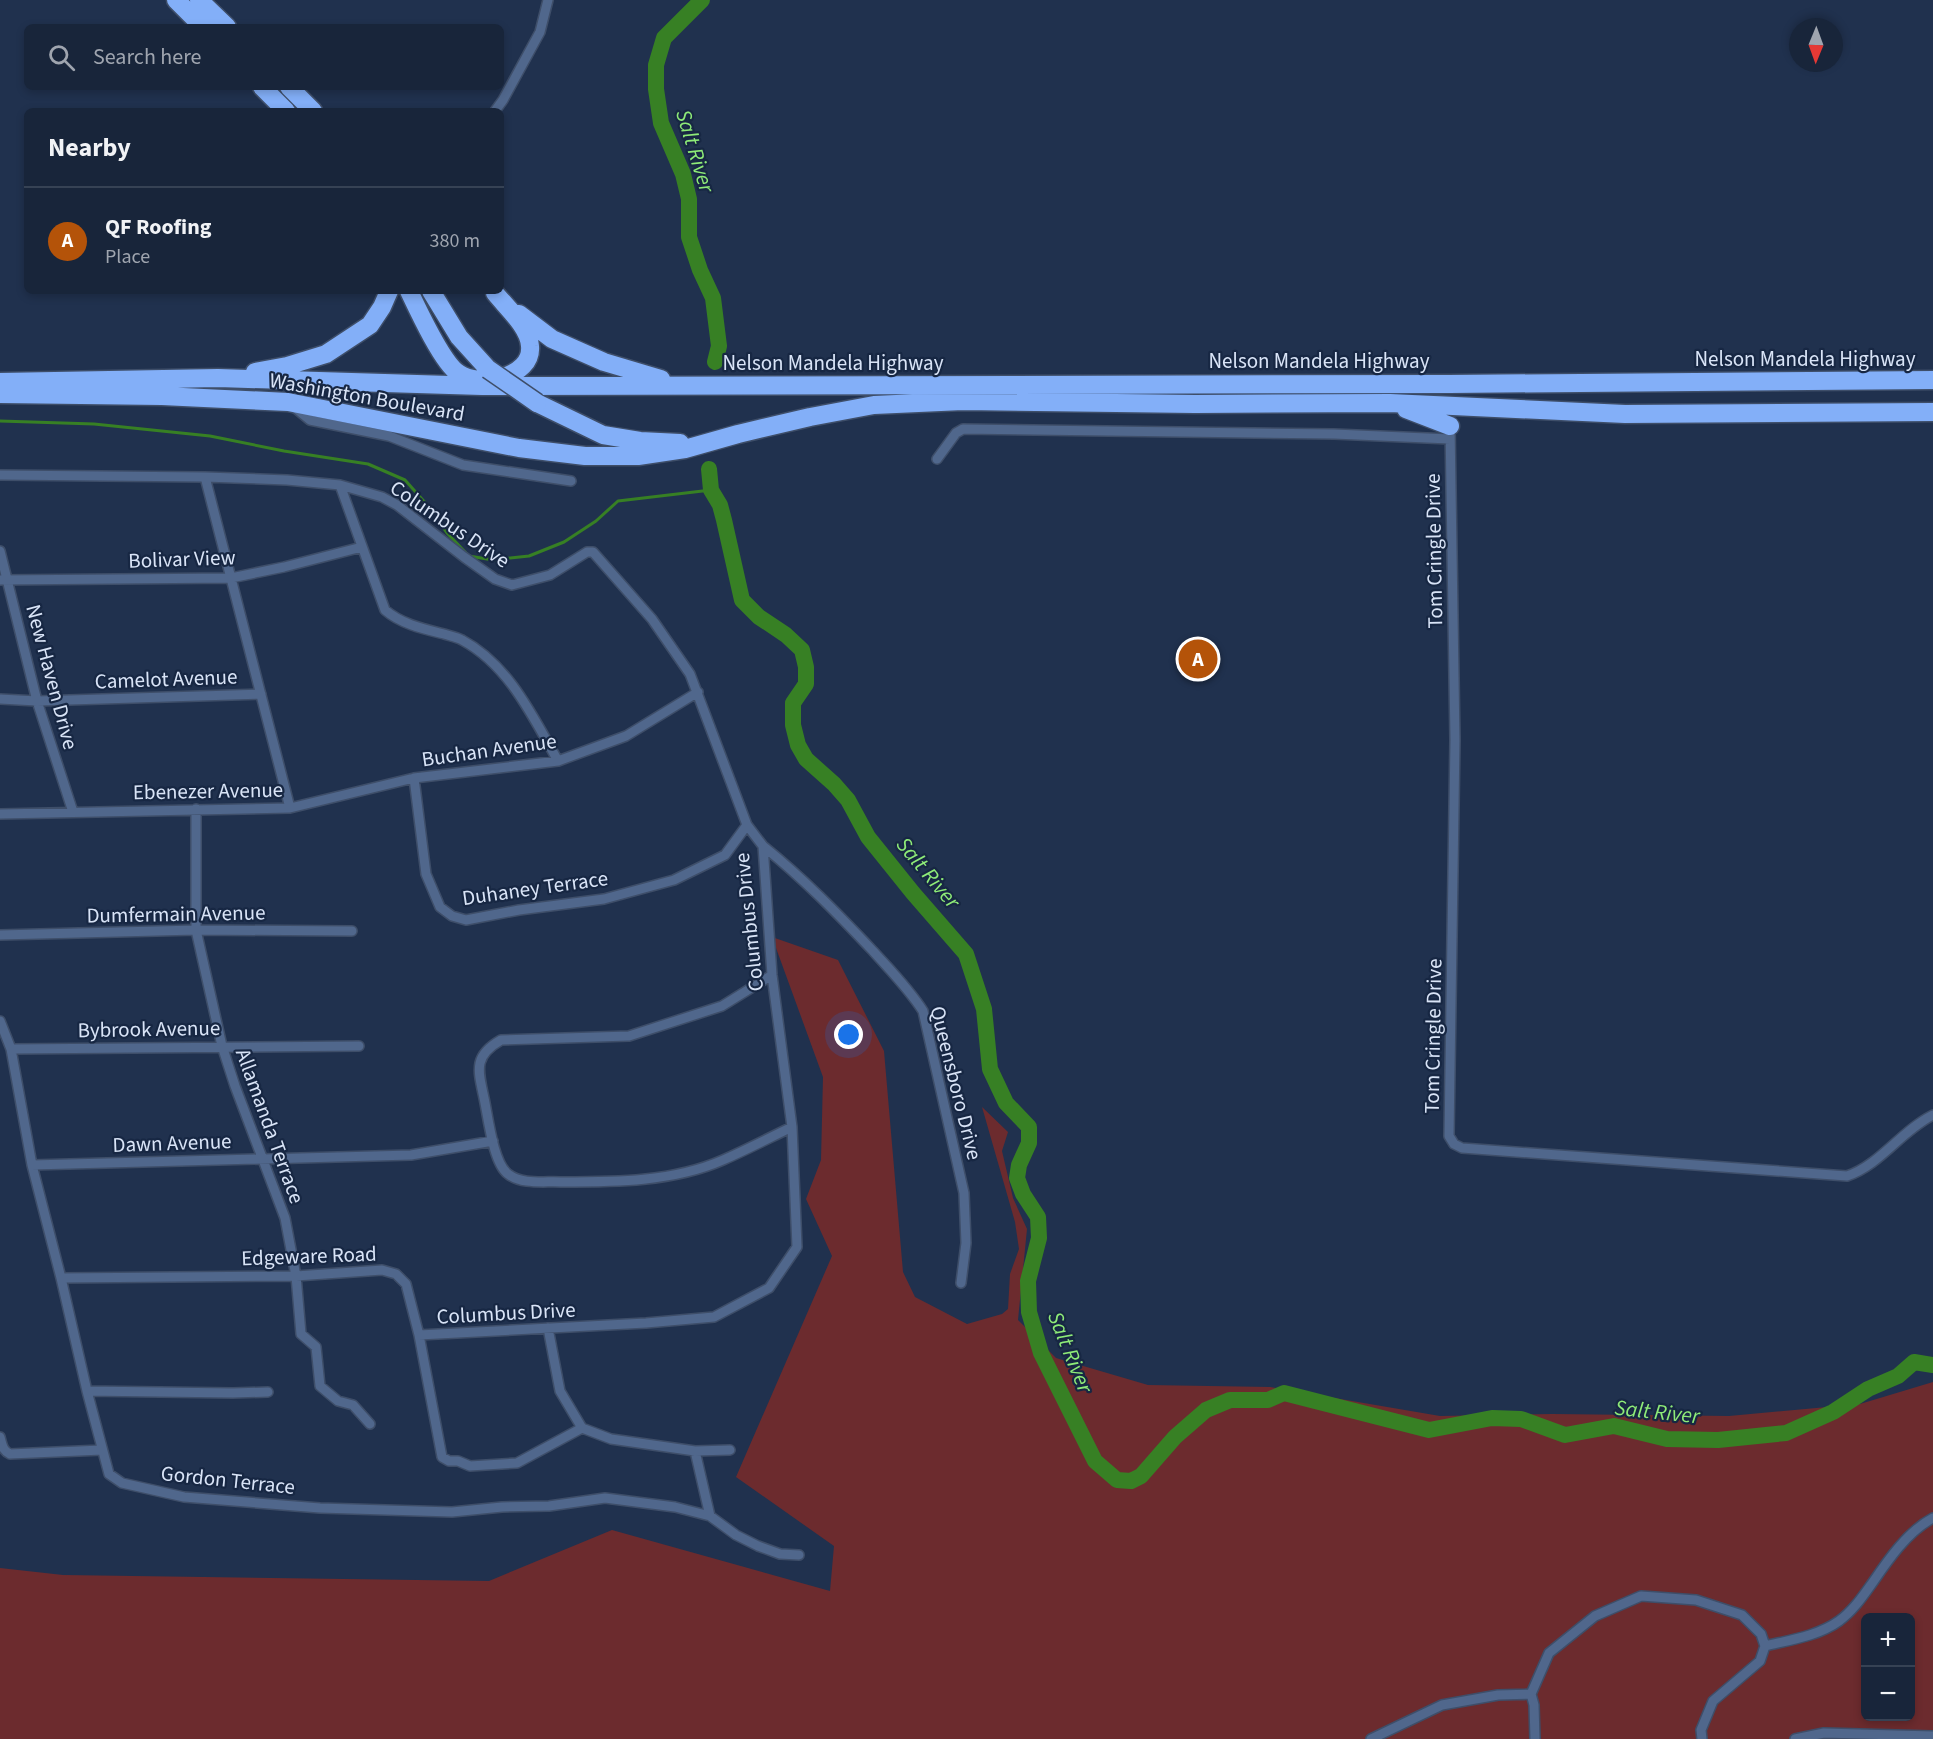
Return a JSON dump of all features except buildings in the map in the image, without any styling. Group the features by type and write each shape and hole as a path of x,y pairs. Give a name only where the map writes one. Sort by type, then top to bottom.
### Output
{"highway":[{"path":"176,0 221,24"},
{"path":"265,90 283,108"},
{"path":"292,90 311,108"},
{"path":"218,378 287,366 326,354 370,325 388,294"},
{"path":"410,294 443,355 458,373 474,380 494,380 517,372 526,362 530,352 525,330 496,294"},
{"path":"433,294 459,337 488,369 537,403 603,435 640,441 682,443 723,438"},
{"path":"496,294 530,324 552,339 594,358 654,378 705,385"},
{"name":"Washington Boulevard","path":"0,382 218,378 482,386 705,385"},
{"name":"Nelson Mandela Highway","path":"705,385 1449,384 1933,380"},
{"name":"Washington Boulevard","path":"0,394 162,396 288,402 519,448 585,456 655,455 723,438"},
{"name":"Nelson Mandela Highway","path":"723,438 810,417 874,405 963,401 1195,404 1390,403 1625,414 1933,412"},
{"path":"1390,403 1450,433"}],"street":[{"path":"497,108 504,100 540,32 548,0"},
{"path":"288,402 310,420 388,436 463,465 571,481"},
{"path":"937,459 956,433 963,429 1334,434 1450,433"},
{"name":"Tom Cringle Drive","path":"1450,433 1455,752 1449,1136 1454,1144 1462,1148 1847,1176 1860,1172 1933,1114"},
{"name":"Columbus Drive","path":"0,475 205,477 287,480 340,485 382,497 397,505 487,574 512,585 550,575 586,552 593,552 652,619 690,674 747,825 763,846 772,975 792,1127 797,1247 769,1288 714,1317 646,1323 419,1335"},
{"path":"205,477 290,808"},
{"path":"340,485 385,610 392,616 418,627 461,639 493,663 524,701 558,761"},
{"name":"Bolivar View","path":"4,580 231,578 362,547"},
{"name":"New Haven Drive","path":"0,551 4,580 38,701 73,812"},
{"name":"Buchan Avenue","path":"414,778 558,761 626,736 698,692"},
{"name":"Camelot Avenue","path":"0,699 38,701 261,694"},
{"name":"Duhaney Terrace","path":"414,778 426,874 440,907 452,916 466,920 519,910 604,899 674,880 726,855 747,825"},
{"name":"Ebenezer Avenue","path":"0,814 290,808 414,778"},
{"name":"Allamanda Terrace","path":"196,809 196,930 222,1046 285,1218 296,1276 301,1334 316,1347 320,1386 338,1401 353,1405 370,1424"},
{"name":"Queensboro Drive","path":"763,846 797,873 847,923 912,994 923,1011 964,1193 966,1243 961,1283"},
{"name":"Dumfermain Avenue","path":"0,935 196,930 352,931"},
{"path":"772,975 722,1006 629,1036 501,1040 492,1045 484,1054 478,1068 499,1162 506,1173 516,1179 600,1182 671,1176 721,1161 792,1127"},
{"name":"Gordon Terrace","path":"0,1022 11,1049 32,1165 102,1450 109,1474 122,1483 184,1497 320,1508 453,1512 502,1507 549,1506 605,1498 675,1507 710,1516 736,1535 758,1546 780,1554 799,1555"},
{"name":"Bybrook Avenue","path":"11,1049 359,1046"},
{"name":"Dawn Avenue","path":"32,1165 411,1155 493,1141"},
{"name":"Edgeware Road","path":"61,1278 296,1276 382,1270 396,1274 406,1284 419,1335 442,1457 470,1466 517,1463 582,1428"},
{"path":"548,1328 560,1391 582,1428 611,1439 695,1451 730,1450"},
{"path":"87,1391 233,1394 268,1392"},
{"path":"0,1437 2,1447 10,1454 102,1450"},
{"path":"695,1451 710,1516"},
{"path":"1765,1646 1823,1630 1841,1620 1860,1601 1900,1547 1915,1531 1933,1518"},
{"path":"1535,1739 1534,1706 1531,1694 1549,1653 1595,1616 1641,1596 1696,1600 1742,1616 1761,1634 1765,1646 1760,1661 1713,1701 1701,1730 1702,1739"},
{"path":"1371,1739 1442,1705 1498,1695 1531,1694"},
{"path":"1795,1739 1824,1733 1933,1736"}],"shaded area":[{"path":"772,937 838,960 884,1051 903,1272 915,1297 967,1324 1002,1314 1008,1309 1010,1274 1019,1249 1015,1222 982,1107 1008,1132 1002,1151 1013,1198 1027,1229 1018,1320 1056,1358 1148,1385 1270,1387 1440,1416 1552,1414 1729,1416 1860,1404 1933,1382 1933,1739 0,1739 0,1568 63,1575 489,1581 612,1530 830,1591 834,1546 736,1477 832,1256 806,1199 821,1160 823,1077"}],"waterway":[{"name":"Salt River","path":"702,0 664,38 656,65 656,89 661,123 683,174 689,199 689,237 700,270 713,298 719,346 715,362"},
{"path":"0,421 94,424 210,436 284,451 368,464 405,480 429,507 447,533 469,556 493,560 529,556 564,542 596,521 618,501 711,490"},
{"name":"Salt River","path":"709,469 711,490 720,505 742,600 759,617 786,635 802,650 806,667 806,684 793,703 793,725 798,745 806,759 848,800 868,837 966,954 984,1009 990,1069 1006,1103 1029,1127 1029,1143 1019,1165 1017,1178 1023,1194 1038,1217 1039,1238 1028,1281 1029,1312 1041,1353 1095,1461 1117,1480 1131,1481 1141,1476 1175,1437 1206,1410 1230,1400 1268,1400 1284,1393 1429,1430 1492,1418 1521,1419 1565,1435 1614,1426 1667,1439 1718,1440 1786,1433 1833,1412 1868,1389 1898,1376 1914,1362 1933,1365"}],"place":[{"name":"QF Roofing","path":"1198,659"}]}
